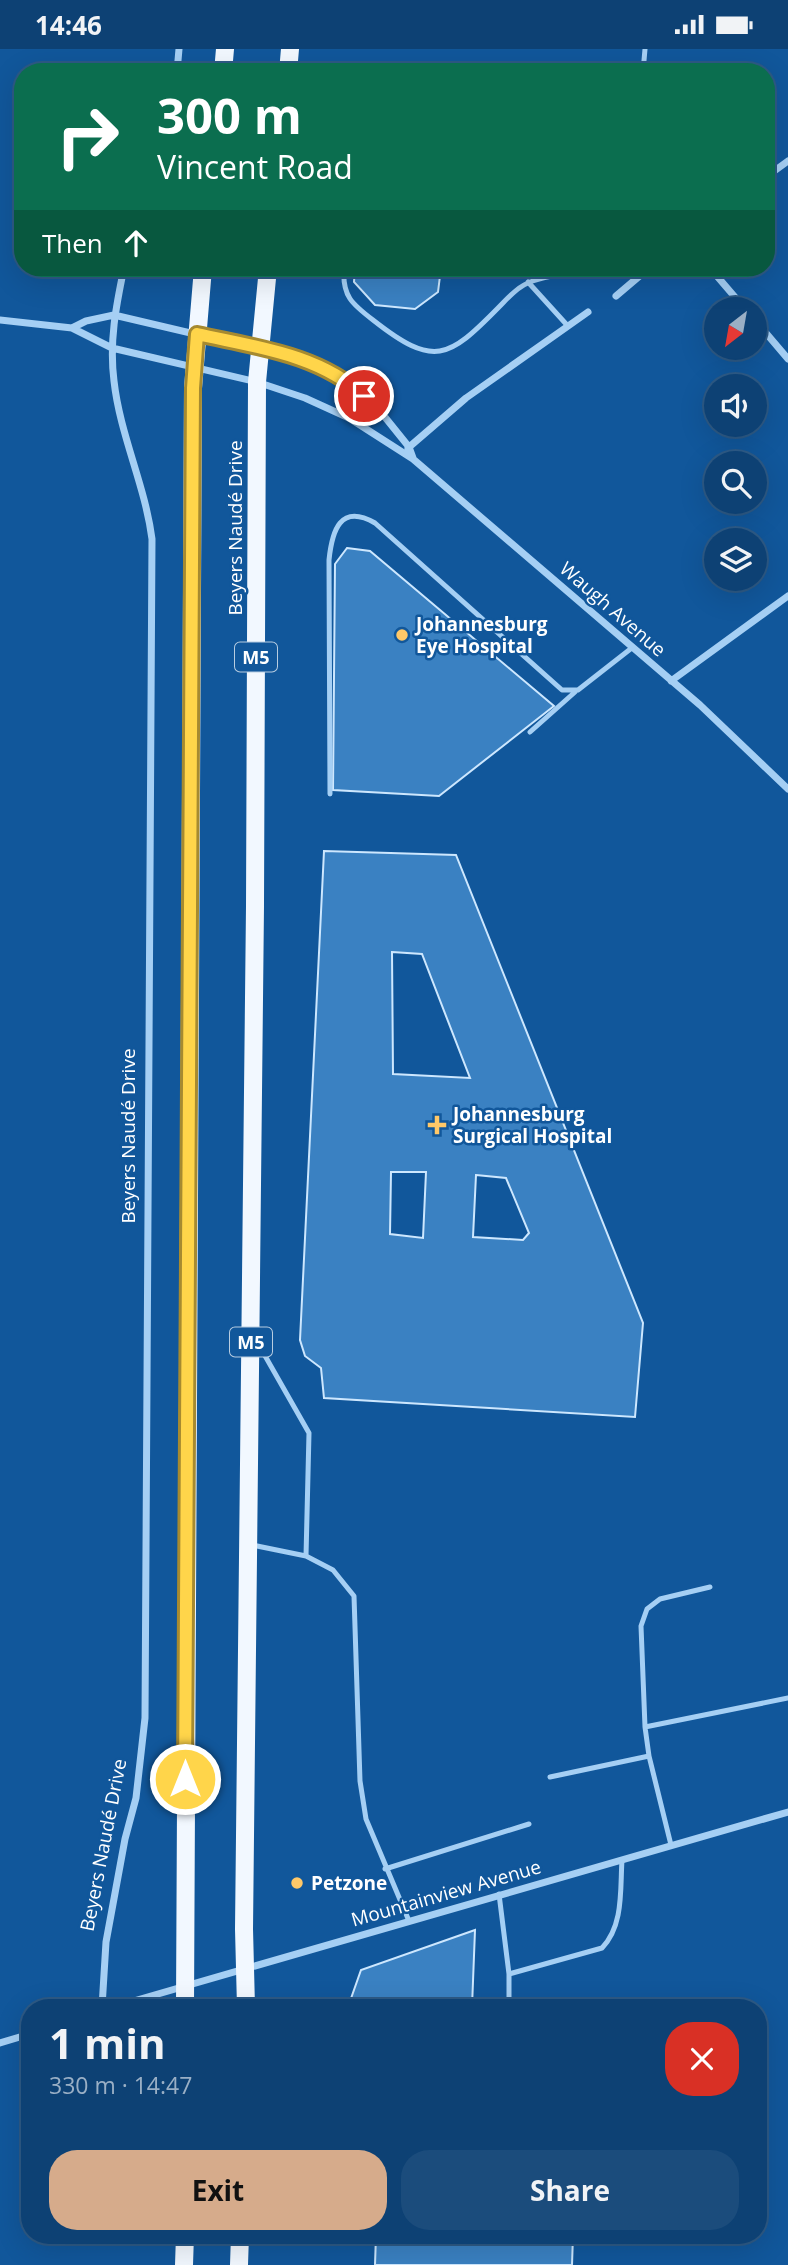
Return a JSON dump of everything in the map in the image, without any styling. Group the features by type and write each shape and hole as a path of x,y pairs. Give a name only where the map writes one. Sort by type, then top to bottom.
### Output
{"main road":[{"path":"185,1999 194,368 202,277"},
{"name":"Beyers Naudé Drive","path":"246,1999 244,1929 257,382 267,277"},
{"path":"184,2265 185,2244"},
{"path":"239,2265 240,2244"}],"street":[{"name":"Beyers Naudé Drive","path":"102,1999 106,1942 125,1839 136,1798 145,1718 152,539 142,485 131,453 114,383 114,315 122,277"},
{"path":"616,296 638,277"},
{"path":"718,277 735,297"},
{"path":"402,453 466,398 588,311"},
{"path":"0,320 72,328 86,321 114,315"},
{"name":"Waugh Avenue","path":"114,315 297,358 328,369 348,381 380,411 409,447 414,459"},
{"name":"Waugh Avenue","path":"72,328 112,348 257,382 332,409 414,459 633,647 788,789"},
{"path":"767,335 788,359"},
{"path":"671,681 788,596"},
{"name":"Mountainview Avenue","path":"143,1999 788,1812"},
{"path":"0,2043 21,2037"}],"lane":[{"path":"343,277 342,285 352,304 399,341 426,352 446,352 467,339 528,282 557,277"},
{"path":"528,282 567,325"},
{"path":"330,794 329,560 331,537 344,519 353,516 375,523 555,685 570,692 578,690"},
{"path":"530,732 633,647"},
{"path":"251,1331 309,1433 306,1556"},
{"path":"249,1544 306,1556 333,1570 354,1596 360,1781 366,1819 408,1921"},
{"path":"671,1846 649,1756 645,1727 641,1626 648,1609 660,1599 710,1587"},
{"path":"645,1727 788,1698"},
{"path":"550,1777 649,1756"},
{"path":"385,1869 529,1824"},
{"path":"509,1974 602,1948 611,1939 617,1923 622,1860"},
{"path":"499,1894 509,1974 509,1999"}],"building":[{"path":"354,277 440,277 438,292 415,309 375,305 354,282"},
{"name":"Johannesburg Eye Hospital","path":"347,548 370,551 554,706 439,796 333,790 335,564"},
{"name":"Johannesburg Surgical Hospital","path":"324,851 456,855 643,1323 635,1417 324,1398 321,1368 305,1356 300,1340","holes":["392,952 422,954 470,1078 393,1074","391,1172 426,1172 423,1238 390,1234","476,1175 506,1178 529,1233 523,1240 473,1237"]},
{"path":"475,1930 472,1999 351,1999 361,1970"},
{"path":"376,2244 573,2244 572,2265 375,2265"}],"place":[{"name":"Johannesburg Eye Hospital","path":"402,635"},
{"name":"Johannesburg Surgical Hospital","path":"437,1125"},
{"name":"Petzone","path":"297,1883"}],"route":[{"path":"185,1779 193,388 197,334 297,358 328,369 348,381 364,396"}]}
